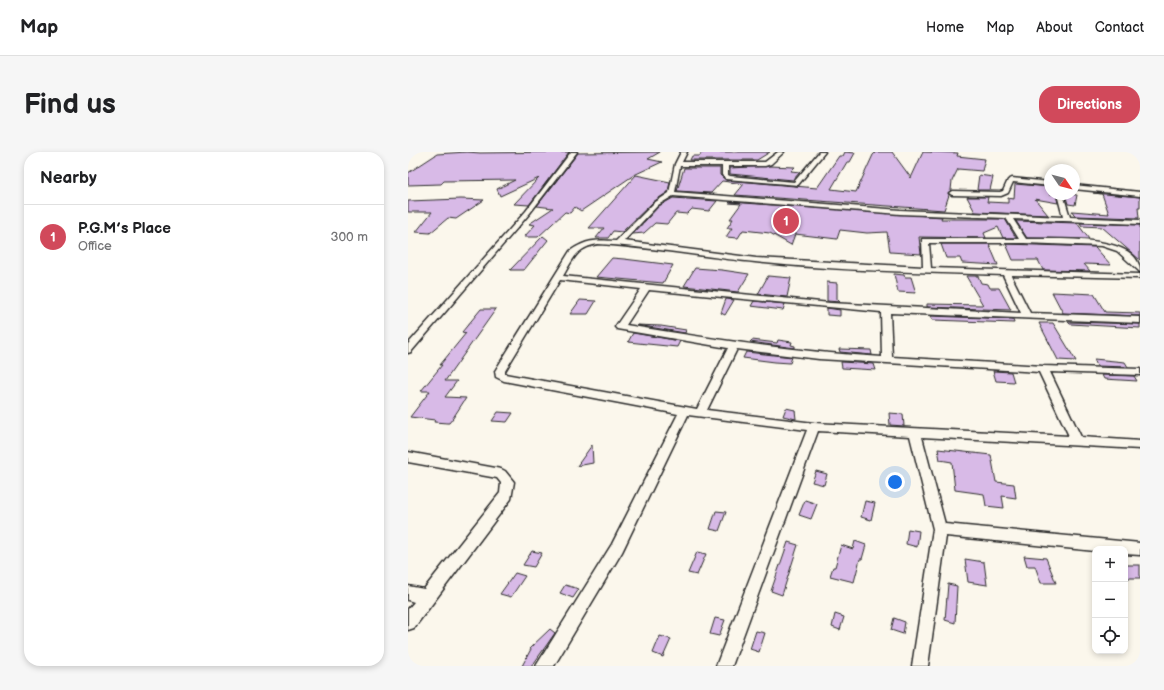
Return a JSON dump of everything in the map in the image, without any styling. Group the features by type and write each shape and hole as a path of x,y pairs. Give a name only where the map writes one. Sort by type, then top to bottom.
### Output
{"street":[{"path":"408,350 528,212 574,152"},
{"path":"672,194 678,164 684,152"},
{"path":"678,164 765,164 769,163 781,152"},
{"path":"725,164 725,175 728,178 796,184 822,152"},
{"path":"952,193 1001,194 1006,192 1010,181 1012,180 1044,183"},
{"path":"1080,187 1140,194"},
{"path":"619,242 656,204 672,194 900,212 1140,222"},
{"path":"1062,200 1067,218"},
{"path":"1008,216 1024,241"},
{"path":"927,271 925,241 1024,241 1111,245 1124,251 1140,270"},
{"path":"1140,276 855,268 768,262 619,242 598,242 585,244 574,254 500,371 500,375 504,378 685,410 814,427 1140,445"},
{"path":"1006,272 1026,314"},
{"path":"560,278 646,288 885,310 1026,314 1140,320"},
{"path":"646,288 620,327 734,346 819,356 1043,369 1140,372"},
{"path":"885,310 887,359"},
{"path":"700,412 734,346"},
{"path":"1043,369 1077,441"},
{"path":"544,666 617,548 685,410"},
{"path":"724,666 814,427"},
{"path":"914,433 940,529 920,666"},
{"path":"408,457 501,474 508,482 506,495 408,622"},
{"path":"940,529 1140,549"},
{"path":"408,594 428,597"}],"building":[{"path":"467,152 569,152 529,205 514,204 539,178 500,196 497,189 515,180 444,181 441,184 408,185 408,173 437,154"},
{"path":"660,152 648,159 662,162 634,175 581,211 575,207 570,213 565,212 538,237 524,237 535,225 529,224 553,208 537,206 578,153"},
{"path":"770,152 757,160 690,160 692,156 700,156 701,153"},
{"path":"845,152 855,153 850,162 847,162 831,189 856,192 873,155 876,152 892,152 911,178 923,152 958,153 957,156 985,159 982,171 958,169 952,181 951,190 948,193 949,195 944,210 735,195 744,184 722,181 711,193 677,191 684,168 720,168 720,175 726,180 817,188 839,156 843,156"},
{"path":"769,166 795,167 791,171 800,172 793,180 730,174 730,168"},
{"path":"636,175 670,182 668,192 653,202 622,232 613,231 608,238 596,238 604,228 589,228"},
{"path":"979,175 993,177 990,190 977,190"},
{"path":"1015,184 1044,186 1044,200 1057,200 1058,203 1035,199 1048,215 975,212 967,197 988,197 987,202 1008,203 1008,198 1014,199"},
{"path":"1093,193 1140,197 1140,208 1138,208 1139,218 1075,216 1072,211 1109,214 1102,194"},
{"path":"673,198 717,201 709,211 692,209 687,214 676,213 667,224 655,223 644,233 633,234 659,206"},
{"path":"461,199 484,200 456,219 448,218 430,233 416,232 432,212 408,212 408,201"},
{"path":"1067,200 1076,200 1075,205 1068,204"},
{"path":"729,203 942,217 941,219 1005,219 1016,238 1003,238 998,227 984,233 986,238 919,237 921,254 890,252 887,232 867,233 840,230 837,239 795,234 791,245 770,233 743,230 738,238 726,237 732,228 727,228 733,219 730,219 741,204"},
{"path":"1016,221 1077,223 1089,239 1027,238"},
{"path":"1080,223 1140,225 1140,260 1102,227 1082,226"},
{"path":"543,236 548,240 524,270 510,270"},
{"path":"941,244 989,244 998,265 962,263 960,258 946,258"},
{"path":"1006,244 1095,247 1111,265 1084,264 1090,271 1043,270 1038,260 1013,260"},
{"path":"612,258 673,265 663,283 596,277"},
{"path":"695,268 749,274 738,292 684,286"},
{"path":"894,274 911,277 916,293 898,292"},
{"path":"768,276 791,278 787,297 758,294"},
{"path":"966,276 978,276 981,283 988,284 990,288 999,288 1011,310 927,307 927,304 983,305"},
{"path":"827,282 837,283 837,299 840,302 827,301"},
{"path":"1052,292 1094,294 1105,312 1140,313 1140,316 1063,313"},
{"path":"726,299 734,300 725,315 721,313"},
{"path":"580,300 596,301 588,314 570,314"},
{"path":"754,301 785,304 783,310 751,306"},
{"path":"827,308 840,310 840,316 827,315"},
{"path":"481,309 496,309 445,381 457,381 445,397 466,398 453,418 449,423 447,423 410,417 430,391 421,391 466,333 462,332"},
{"path":"930,316 1013,319 1014,323 933,320"},
{"path":"1068,322 1140,324 1140,328 1070,324"},
{"path":"1039,323 1053,323 1076,361 1058,360"},
{"path":"637,325 661,326 686,330 685,333"},
{"path":"633,333 680,341 677,347 628,342"},
{"path":"752,340 777,343 778,340 792,342 791,345 795,346 795,348 750,342"},
{"path":"839,349 871,350 872,355 840,352"},
{"path":"746,352 792,357 790,363 775,362 743,358"},
{"path":"1094,359 1125,362 1128,367 1097,366"},
{"path":"841,362 874,364 876,370 842,368"},
{"path":"993,371 1011,372 1014,382 996,381"},
{"path":"1102,375 1134,376 1137,381 1104,379"},
{"path":"786,408 795,410 796,419 783,416"},
{"path":"498,412 513,413 507,422 492,421"},
{"path":"889,413 903,414 904,426 890,425"},
{"path":"592,445 593,463 577,466"},
{"path":"938,449 991,455 996,482 1014,484 1016,498 1002,496 1004,508 986,506 984,494 955,490 952,462 940,460"},
{"path":"816,471 827,474 824,485 812,482"},
{"path":"805,500 817,504 811,519 799,515"},
{"path":"865,501 875,503 871,520 861,517"},
{"path":"716,511 726,512 719,531 710,529"},
{"path":"908,529 919,531 917,547 906,544"},
{"path":"855,541 866,545 862,559 860,559 854,582 830,576 833,567 835,567 841,545 853,549"},
{"path":"788,542 798,545 782,595 771,591"},
{"path":"532,551 542,553 534,567 523,565"},
{"path":"697,552 706,554 697,575 688,573"},
{"path":"1024,556 1046,558 1056,583 1041,583 1035,566 1027,566"},
{"path":"965,559 984,562 987,585 968,582"},
{"path":"1128,565 1140,565 1140,578 1128,578"},
{"path":"515,573 525,576 511,597 500,594"},
{"path":"948,584 957,586 955,623 945,620"},
{"path":"565,585 579,589 573,598 560,593"},
{"path":"835,614 844,617 840,630 832,627"},
{"path":"715,618 725,620 719,636 710,634"},
{"path":"894,618 905,622 903,634 891,630"},
{"path":"550,629 555,633 532,666 522,666 531,649 530,648"},
{"path":"756,631 765,633 759,652 750,649"},
{"path":"660,636 671,639 663,657 653,653"}],"place":[{"name":"P.G.M’s Place","path":"786,221"}]}
